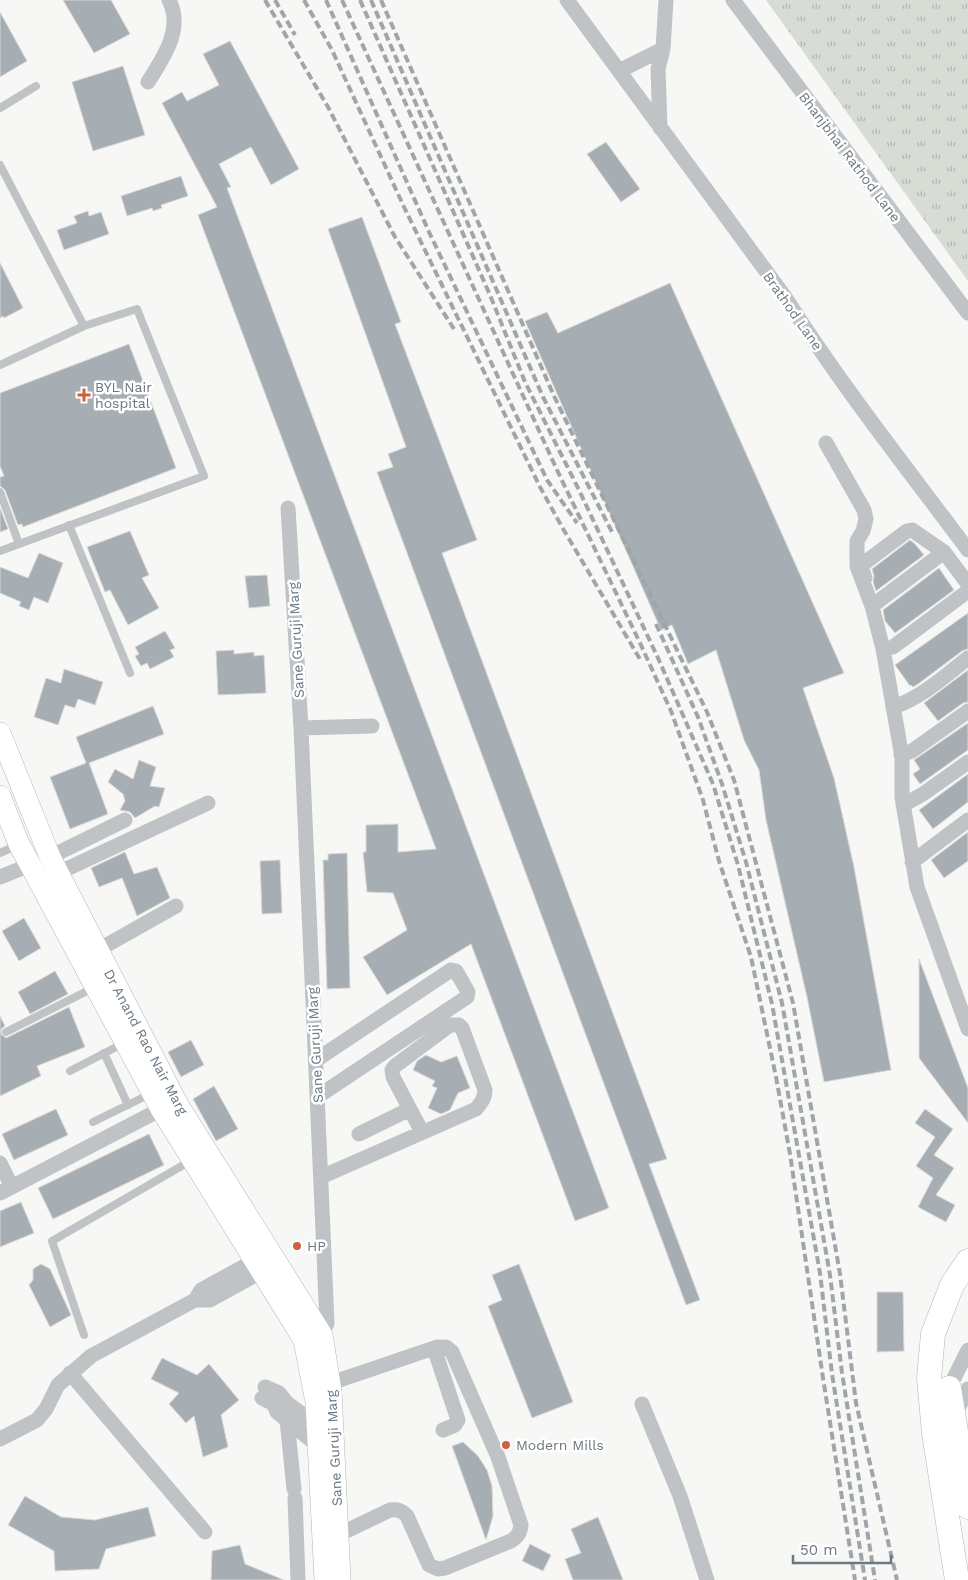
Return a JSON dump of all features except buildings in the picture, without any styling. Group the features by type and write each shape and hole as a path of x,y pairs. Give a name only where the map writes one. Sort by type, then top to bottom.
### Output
{"main road":[{"name":"Dr Anand Rao Nair Marg","path":"0,733 46,865 95,987 125,1042 264,1265"},
{"name":"Dr Anand Rao Nair Marg","path":"0,796 20,844 46,865 98,950 163,1101 192,1160 313,1338"},
{"path":"968,1261 952,1285 933,1334 929,1378 968,1507"},
{"name":"Sane Guruji Marg","path":"313,1338 322,1386 338,1535 334,1580"},
{"name":"Sane Guruji Marg","path":"322,1386 318,1435 334,1580"},
{"path":"957,1580 944,1424 959,1389"}],"street":[{"path":"148,82 166,54 173,32 175,16 169,0"},
{"name":"Brathod Lane","path":"567,0 785,297 804,327 882,436 968,550"},
{"path":"660,128 658,69 663,49 666,0"},
{"name":"Bhanjbhai Rathod Lane","path":"733,0 968,313"},
{"path":"618,71 663,49"},
{"path":"826,443 864,510 866,519 863,531 857,541 857,566 875,604"},
{"name":"Sane Guruji Marg","path":"288,508 302,728 327,1323 313,1338"},
{"path":"968,584 944,552 912,530 907,531 863,564 862,569 875,604 883,649 901,755 903,805 917,887 968,1029"},
{"path":"875,604 944,552"},
{"path":"883,649 893,647 968,591"},
{"path":"893,707 904,704 918,696 968,658"},
{"path":"901,755 912,751 968,710"},
{"path":"302,728 372,726"},
{"path":"903,805 923,794 968,762"},
{"path":"0,877 46,865 208,803"},
{"path":"46,865 125,820"},
{"path":"912,862 968,820"},
{"path":"98,950 176,906"},
{"path":"316,1060 451,970 456,971 468,992 467,997 318,1097"},
{"path":"320,1177 476,1109 485,1096 485,1090 462,1028 459,1025 450,1025 392,1070 393,1077 422,1132"},
{"path":"0,1163 6,1190 163,1101"},
{"path":"359,1134 410,1109"},
{"path":"0,1439 36,1420 46,1410 58,1384 91,1356 195,1300 210,1300 264,1265"},
{"path":"322,1386 434,1348 446,1347 452,1352 498,1457 521,1525 517,1537 511,1541 445,1568 438,1569 429,1565 407,1516 402,1511 390,1510 338,1535"},
{"path":"434,1348 458,1420 455,1425 443,1430"},
{"path":"959,1389 968,1350"},
{"path":"70,1373 205,1532"},
{"path":"263,1393 279,1394 318,1435 287,1420 277,1412 274,1404 263,1393"},
{"path":"642,1404 680,1496 707,1580"},
{"path":"287,1420 298,1580"}],"lane":[{"path":"0,108 36,86"},
{"path":"0,165 84,326"},
{"path":"0,365 84,326 137,309 204,476 0,551"},
{"path":"0,492 19,544"},
{"path":"68,525 130,673"},
{"path":"0,853 20,844"},
{"path":"6,1032 95,987"},
{"path":"70,1070 125,1042"},
{"path":"104,1053 128,1105"},
{"path":"93,1122 128,1105 163,1101"},
{"path":"107,1115 111,1124"},
{"path":"84,1335 52,1241 192,1160"}],"green space":[{"path":"766,0 968,0 968,281"}],"railway":[{"path":"265,0 328,107 395,237 454,329"},
{"path":"275,0 295,35"},
{"path":"304,0 332,50 404,207 540,487 641,661"},
{"path":"326,0 429,232 547,480 577,523"},
{"path":"342,0 557,470 671,711 703,800 719,861 751,957 776,1077 790,1154 855,1580"},
{"path":"360,0 490,295 525,382 579,490 658,658 713,784 738,865 772,1004 820,1273 832,1374 865,1580"},
{"path":"371,0 543,397 612,532"},
{"path":"381,0 554,396 707,712 734,780 793,1003 840,1274 856,1403 897,1580"},
{"path":"656,624 698,717 722,784 746,862 782,1003 830,1275 842,1373 875,1580"}],"place":[{"name":"BYL Nair hospital","path":"84,395"},
{"name":"HP","path":"297,1246"},
{"name":"Modern Mills","path":"506,1445"}]}
